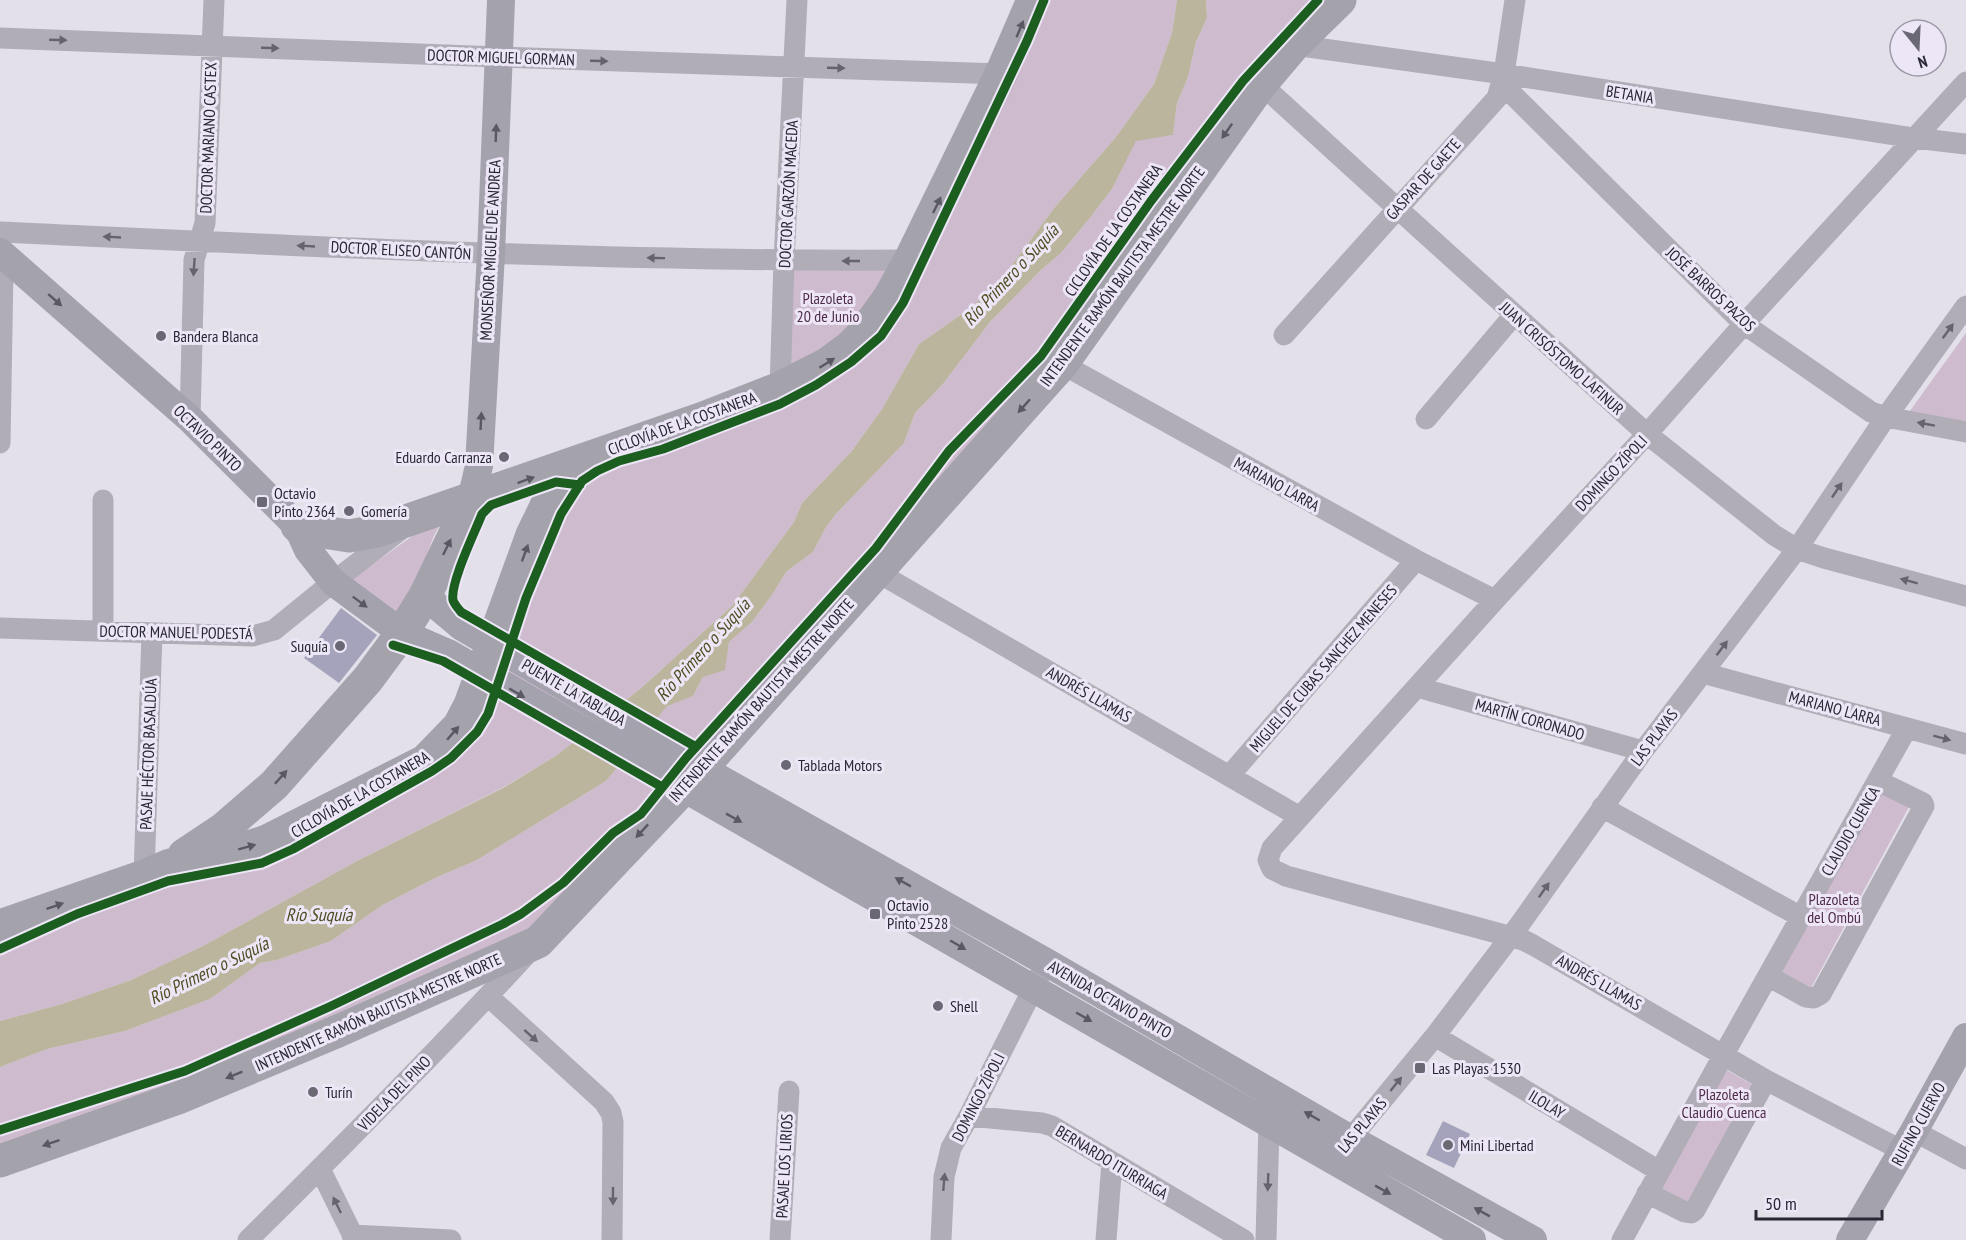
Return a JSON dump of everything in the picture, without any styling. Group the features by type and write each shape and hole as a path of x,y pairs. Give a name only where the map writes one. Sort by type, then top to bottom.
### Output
{"main road":[{"name":"MONSEÑOR MIGUEL DE ANDREA","path":"471,500 478,473 491,254 501,0"},
{"path":"297,526 349,536 377,531 704,418 780,388 827,364 863,334 889,298 1001,74 1033,0"},
{"name":"INTENDENTE RAMÓN BAUTISTA MESTRE NORTE","path":"0,1161 178,1098 338,1032 538,942 684,773 877,572 1062,364 1261,84 1294,45 1340,0"},
{"name":"OCTAVIO PINTO","path":"4,264 190,419 297,526 308,550 333,582 402,633"},
{"path":"0,926 157,870 267,841 425,761 459,726 470,705 531,535 548,504 565,483 597,454"},
{"path":"157,870 223,829 274,785 368,679 402,633 425,596 471,500"},
{"name":"PUENTE LA TABLADA","path":"425,596 462,627 684,773"},
{"name":"PUENTE LA TABLADA","path":"402,633 448,653 684,773"},
{"name":"AVENIDA OCTAVIO PINTO","path":"684,773 1046,962 1533,1240"},
{"name":"AVENIDA OCTAVIO PINTO","path":"684,773 1034,988 1472,1240"},
{"name":"RUFINO CUERVO","path":"1850,1240 1909,1141 1966,1037"}],"street":[{"name":"DOCTOR MARIANO CASTEX","path":"190,419 194,260 205,223 214,0"},
{"name":"DOCTOR GARZÓN MACEDA","path":"780,388 797,0"},
{"name":"GASPAR DE GAETE","path":"1284,335 1497,98 1504,74 1515,0"},
{"name":"DOCTOR MIGUEL GORMAN","path":"0,38 1001,74"},
{"name":"BETANIA","path":"1294,45 1504,74 1914,138 1966,144"},
{"name":"JOSÉ BARROS PAZOS","path":"1504,74 1512,93 1744,324 1862,406 1886,417 1966,432"},
{"name":"DOMINGO ZÍPOLI","path":"1272,869 1268,860 1272,848 1744,324 1966,82"},
{"name":"JUAN CRISÓSTOMO LAFINUR","path":"1261,84 1647,434 1774,535 1797,549 1966,596"},
{"name":"DOCTOR ELISEO CANTÓN","path":"0,232 491,254 784,261 910,260"},
{"path":"0,443 4,264"},
{"name":"LAS PLAYAS","path":"1332,1161 1435,1036 1510,937 1643,751 1797,549 1886,417 1966,306"},
{"path":"1426,419 1514,315"},
{"name":"MARIANO LARRA","path":"1062,364 1416,560 1495,600"},
{"path":"103,500 103,631"},
{"name":"DOCTOR MANUEL PODESTÁ","path":"0,628 253,636 274,630 420,516"},
{"name":"MIGUEL DE CUBAS SANCHEZ MENESES","path":"1230,775 1416,560"},
{"name":"ANDRÉS LLAMAS","path":"877,572 1300,817"},
{"name":"PASAJE HÉCTOR BASALDÚA","path":"152,633 157,870"},
{"name":"MARIANO LARRA","path":"1703,673 1966,744"},
{"name":"MARTÍN CORONADO","path":"1417,687 1643,751"},
{"name":"CLAUDIO CUENCA","path":"1622,1240 1907,728"},
{"name":"CLAUDIO CUENCA","path":"1768,976 1806,997 1814,998 1821,994 1924,806 1923,803 1878,781"},
{"path":"1602,807 1800,917"},
{"name":"ANDRÉS LLAMAS","path":"1272,869 1286,876 1533,945 1766,1080 1909,1141 1966,1159"},
{"name":"VIDELA DEL PINO","path":"248,1240 320,1169 538,942"},
{"name":"DOMINGO ZÍPOLI","path":"941,1240 944,1177 951,1148 1046,962"},
{"path":"488,996 604,1102 611,1113 613,1122 612,1240"},
{"name":"ILOLAY","path":"1435,1036 1659,1171"},
{"path":"1647,1193 1685,1212 1691,1213 1695,1210 1766,1080"},
{"name":"PASAJE LOS LIRIOS","path":"780,1240 789,1091"},
{"name":"BERNARDO ITURRIAGA","path":"969,1116 1052,1126 1244,1240"},
{"path":"1266,1240 1269,1124"},
{"path":"1106,1240 1112,1162"},
{"path":"320,1169 354,1238 451,1240"}],"green space":[{"path":"1033,0 1177,0 1172,33 1154,84 1116,137 1055,207 1003,277 972,307 919,344 882,409 851,452 802,503 794,522 732,606 640,689 557,755 502,788 357,861 203,946 131,980 62,1004 0,1021 0,926 144,876 425,761 562,486 850,347"},
{"path":"1206,0 1340,0 1062,365 538,942 0,1161 0,1067 47,1049 125,1031 210,999 260,963 277,960 331,941 381,906 435,878 477,860 606,781 667,705 693,696 703,677 725,666 729,642 752,622 786,572 813,552 826,527 836,514 904,443 915,413 943,384 990,322 1061,253 1089,219 1112,189 1136,140 1173,135 1177,103 1188,77 1196,42 1207,18"},
{"name":"Plazoleta 20 de Junio","path":"793,270 898,270 856,330 788,377"},
{"path":"1966,333 1966,424 1907,415"},
{"path":"441,522 418,578 393,617 348,582 425,527"},
{"name":"Plazoleta del Ombú","path":"1879,788 1910,805 1811,988 1780,971"},
{"name":"Plazoleta Claudio Cuenca","path":"1723,1068 1755,1086 1690,1204 1658,1187"}],"water":[{"name":"Río Suquía","path":"1177,0 1206,0 1207,18 1196,42 1188,77 1177,103 1173,135 1136,141 1112,189 1089,219 1061,253 990,322 943,384 915,413 904,443 836,514 826,527 813,552 786,572 752,622 729,642 725,670 703,677 693,696 667,706 606,781 477,860 435,878 381,906 331,941 277,960 260,963 210,999 125,1031 47,1049 0,1067 0,1021 62,1004 131,980 203,946 357,861 503,788 557,755 640,689 732,606 794,522 802,503 851,452 882,409 919,344 972,307 1003,277 1055,207 1116,137 1154,84 1172,33"}],"building":[{"name":"Suquía","path":"341,608 377,635 339,683 304,658"},
{"name":"Mini Libertad","path":"1443,1121 1470,1134 1454,1168 1426,1155"}],"cycle path":[{"name":"CICLOVÍA DE LA COSTANERA","path":"0,949 77,914 168,881 262,863 293,849 451,758 477,732 488,714 526,598 561,514 582,481 619,461 663,449 780,404 816,385 851,362 881,336 903,303 1027,41 1044,0"},
{"name":"CICLOVÍA DE LA COSTANERA","path":"0,1130 185,1071 329,1007 503,924 521,914 563,883 613,833 641,814 686,758 876,548 949,451 1041,356 1151,201 1243,81 1318,0"},
{"path":"580,485 556,482 491,505 482,514 464,557 455,582 454,602 461,612 696,747"},
{"path":"393,645 443,661 662,787"}],"place":[{"name":"Bandera Blanca","path":"161,336"},
{"name":"Eduardo Carranza","path":"504,457"},
{"name":"Octavio Pinto 2364","path":"262,502"},
{"name":"Gomería","path":"349,511"},
{"name":"Suquía","path":"340,646"},
{"name":"Tablada Motors","path":"786,765"},
{"name":"Octavio Pinto 2528","path":"875,914"},
{"name":"Shell","path":"938,1006"},
{"name":"Las Playas 1530","path":"1420,1068"},
{"name":"Turín","path":"313,1092"},
{"name":"Mini Libertad","path":"1448,1145"}],"water label":[{"name":"Río Primero o Suquía","path":"1011,275"},
{"name":"Río Primero o Suquía","path":"703,650"},
{"name":"Río Primero o Suquía","path":"209,971"}]}
